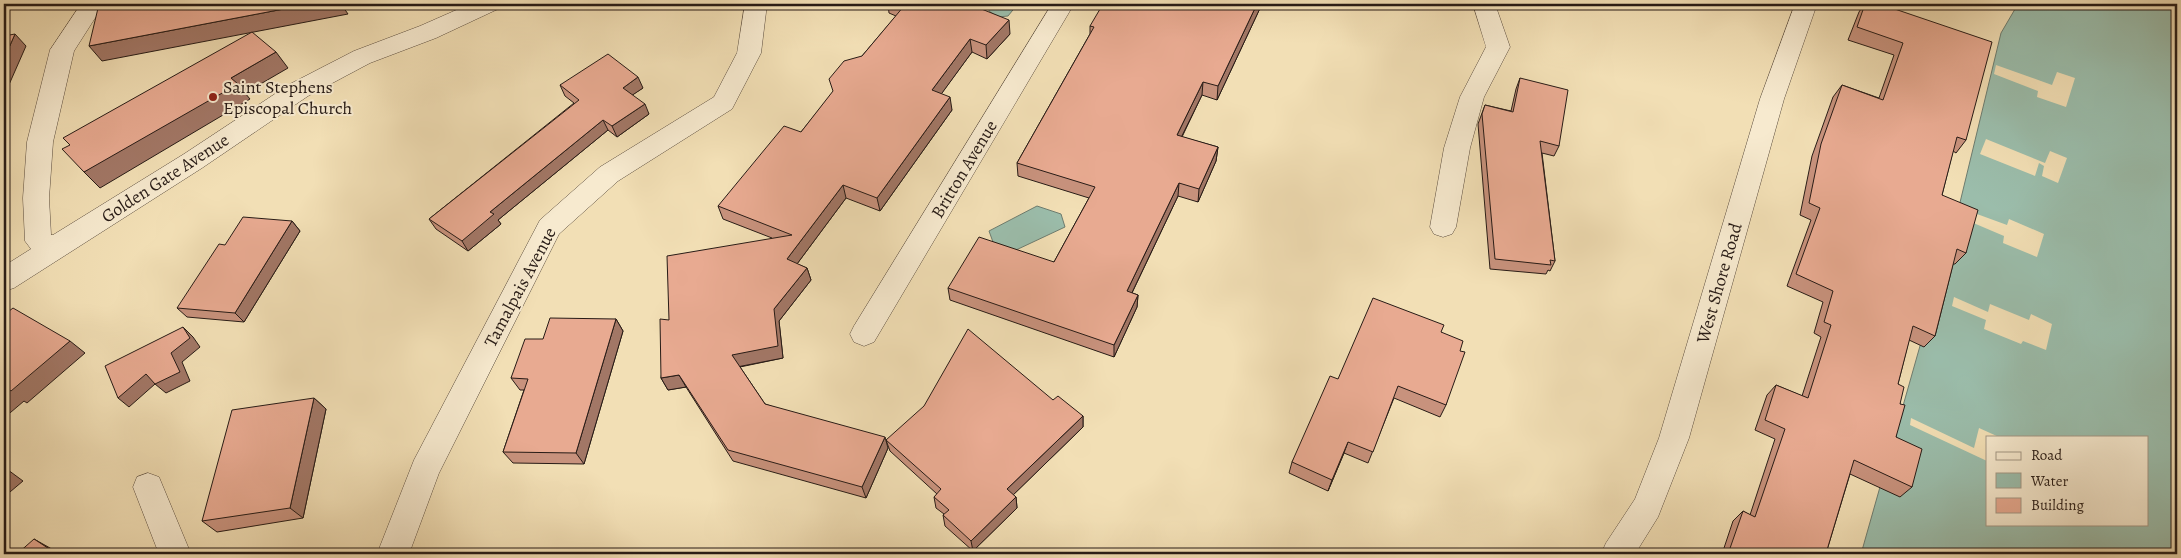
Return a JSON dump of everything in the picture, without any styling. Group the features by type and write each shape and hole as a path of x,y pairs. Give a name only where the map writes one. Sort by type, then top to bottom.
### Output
{"street":[{"path":"56,247 38,241 36,198 40,142 62,50 93,4"},
{"name":"Golden Gate Avenue","path":"4,280 192,161 299,90 362,57 428,32 490,4"},
{"name":"Tamalpais Avenue","path":"393,554 425,470 549,227 609,174 723,103 749,53 756,4"},
{"name":"Britton Avenue","path":"864,334 1063,4"},
{"path":"1443,227 1458,148 1472,97 1498,48 1484,4"},
{"name":"West Shore Road","path":"1617,554 1647,507 1674,438 1772,99 1806,4"},
{"path":"148,487 175,554"}],"water":[{"path":"990,4 1017,5 1008,16 998,17 989,11"},
{"path":"2018,4 2177,4 2177,554 1861,554 1956,219 2001,33"},
{"path":"1037,206 1061,214 1065,227 1016,250 993,242 989,231"}],"pier":[{"path":"1996,65 2052,85 2057,72 2075,78 2066,107 2037,97 2038,91 1994,74"},
{"path":"1986,139 2045,163 2050,151 2067,158 2058,183 2042,176 2044,166 2039,163 2035,176 1980,154"},
{"path":"1966,210 2007,225 2009,219 2044,234 2037,257 2003,243 2004,236 1964,219"},
{"path":"1954,297 1988,312 1990,304 2029,320 2031,314 2052,324 2046,350 2023,341 2021,344 1984,329 1986,320 1952,306"},
{"path":"1911,418 1974,448 1979,428 1997,436 1986,436 1986,461 1910,425"}],"building":[{"path":"99,4 310,4 89,46"},
{"path":"898,4 969,4 1009,20 986,45 970,39 932,90 950,97 877,198 843,185 787,259 807,268 774,309 778,346 732,355 765,404 885,437 862,487 728,450 679,375 661,378 660,319 669,320 667,256 792,235 718,206 784,126 801,132 833,91 829,79 844,61 862,56 904,6"},
{"path":"1103,4 1257,4 1218,86 1203,82 1177,135 1218,147 1199,189 1179,183 1127,291 1138,295 1114,345 948,288 979,237 1054,262 1095,187 1017,163 1094,27 1090,26"},
{"path":"1865,4 1880,4 1992,42 1966,140 1957,137 1942,195 1978,210 1966,253 1957,249 1935,336 1913,326 1898,384 1904,387 1900,404 1905,405 1896,437 1922,449 1912,487 1854,460 1827,550 1835,554 1728,554 1743,511 1755,517 1785,429 1765,420 1776,385 1808,398 1831,325 1824,322 1833,291 1796,274 1820,208 1809,203 1821,144 1842,85 1883,100 1903,43 1857,27"},
{"path":"252,32 276,52 231,78 238,84 84,172 62,149 70,145 63,138"},
{"path":"15,34 4,59 4,36"},
{"path":"608,54 638,77 623,88 645,104 612,126 603,120 490,212 494,214 462,241 429,219 579,100 560,85"},
{"path":"1520,78 1568,90 1559,146 1540,141 1555,261 1550,260 1551,265 1495,259 1482,114 1485,105 1513,112"},
{"path":"243,217 292,221 235,313 177,308 219,244 225,245"},
{"path":"1373,298 1444,325 1441,332 1463,341 1460,351 1465,352 1446,405 1398,386 1373,452 1348,442 1332,480 1292,462 1330,376 1338,379"},
{"path":"13,308 70,341 11,391 8,389 4,392 4,315"},
{"path":"550,318 616,319 576,453 503,452 528,379 511,378 525,339 543,339"},
{"path":"183,327 190,338 171,353 180,372 155,384 146,374 118,398 105,366"},
{"path":"968,329 1053,400 1058,396 1083,416 1007,489 1016,497 971,541 943,515 949,510 934,497 941,489 886,440 924,406"},
{"path":"314,398 290,508 202,521 232,410"},
{"path":"34,539 57,554 17,554"}],"place":[{"name":"Saint Stephens Episcopal Church","path":"213,97"}]}
